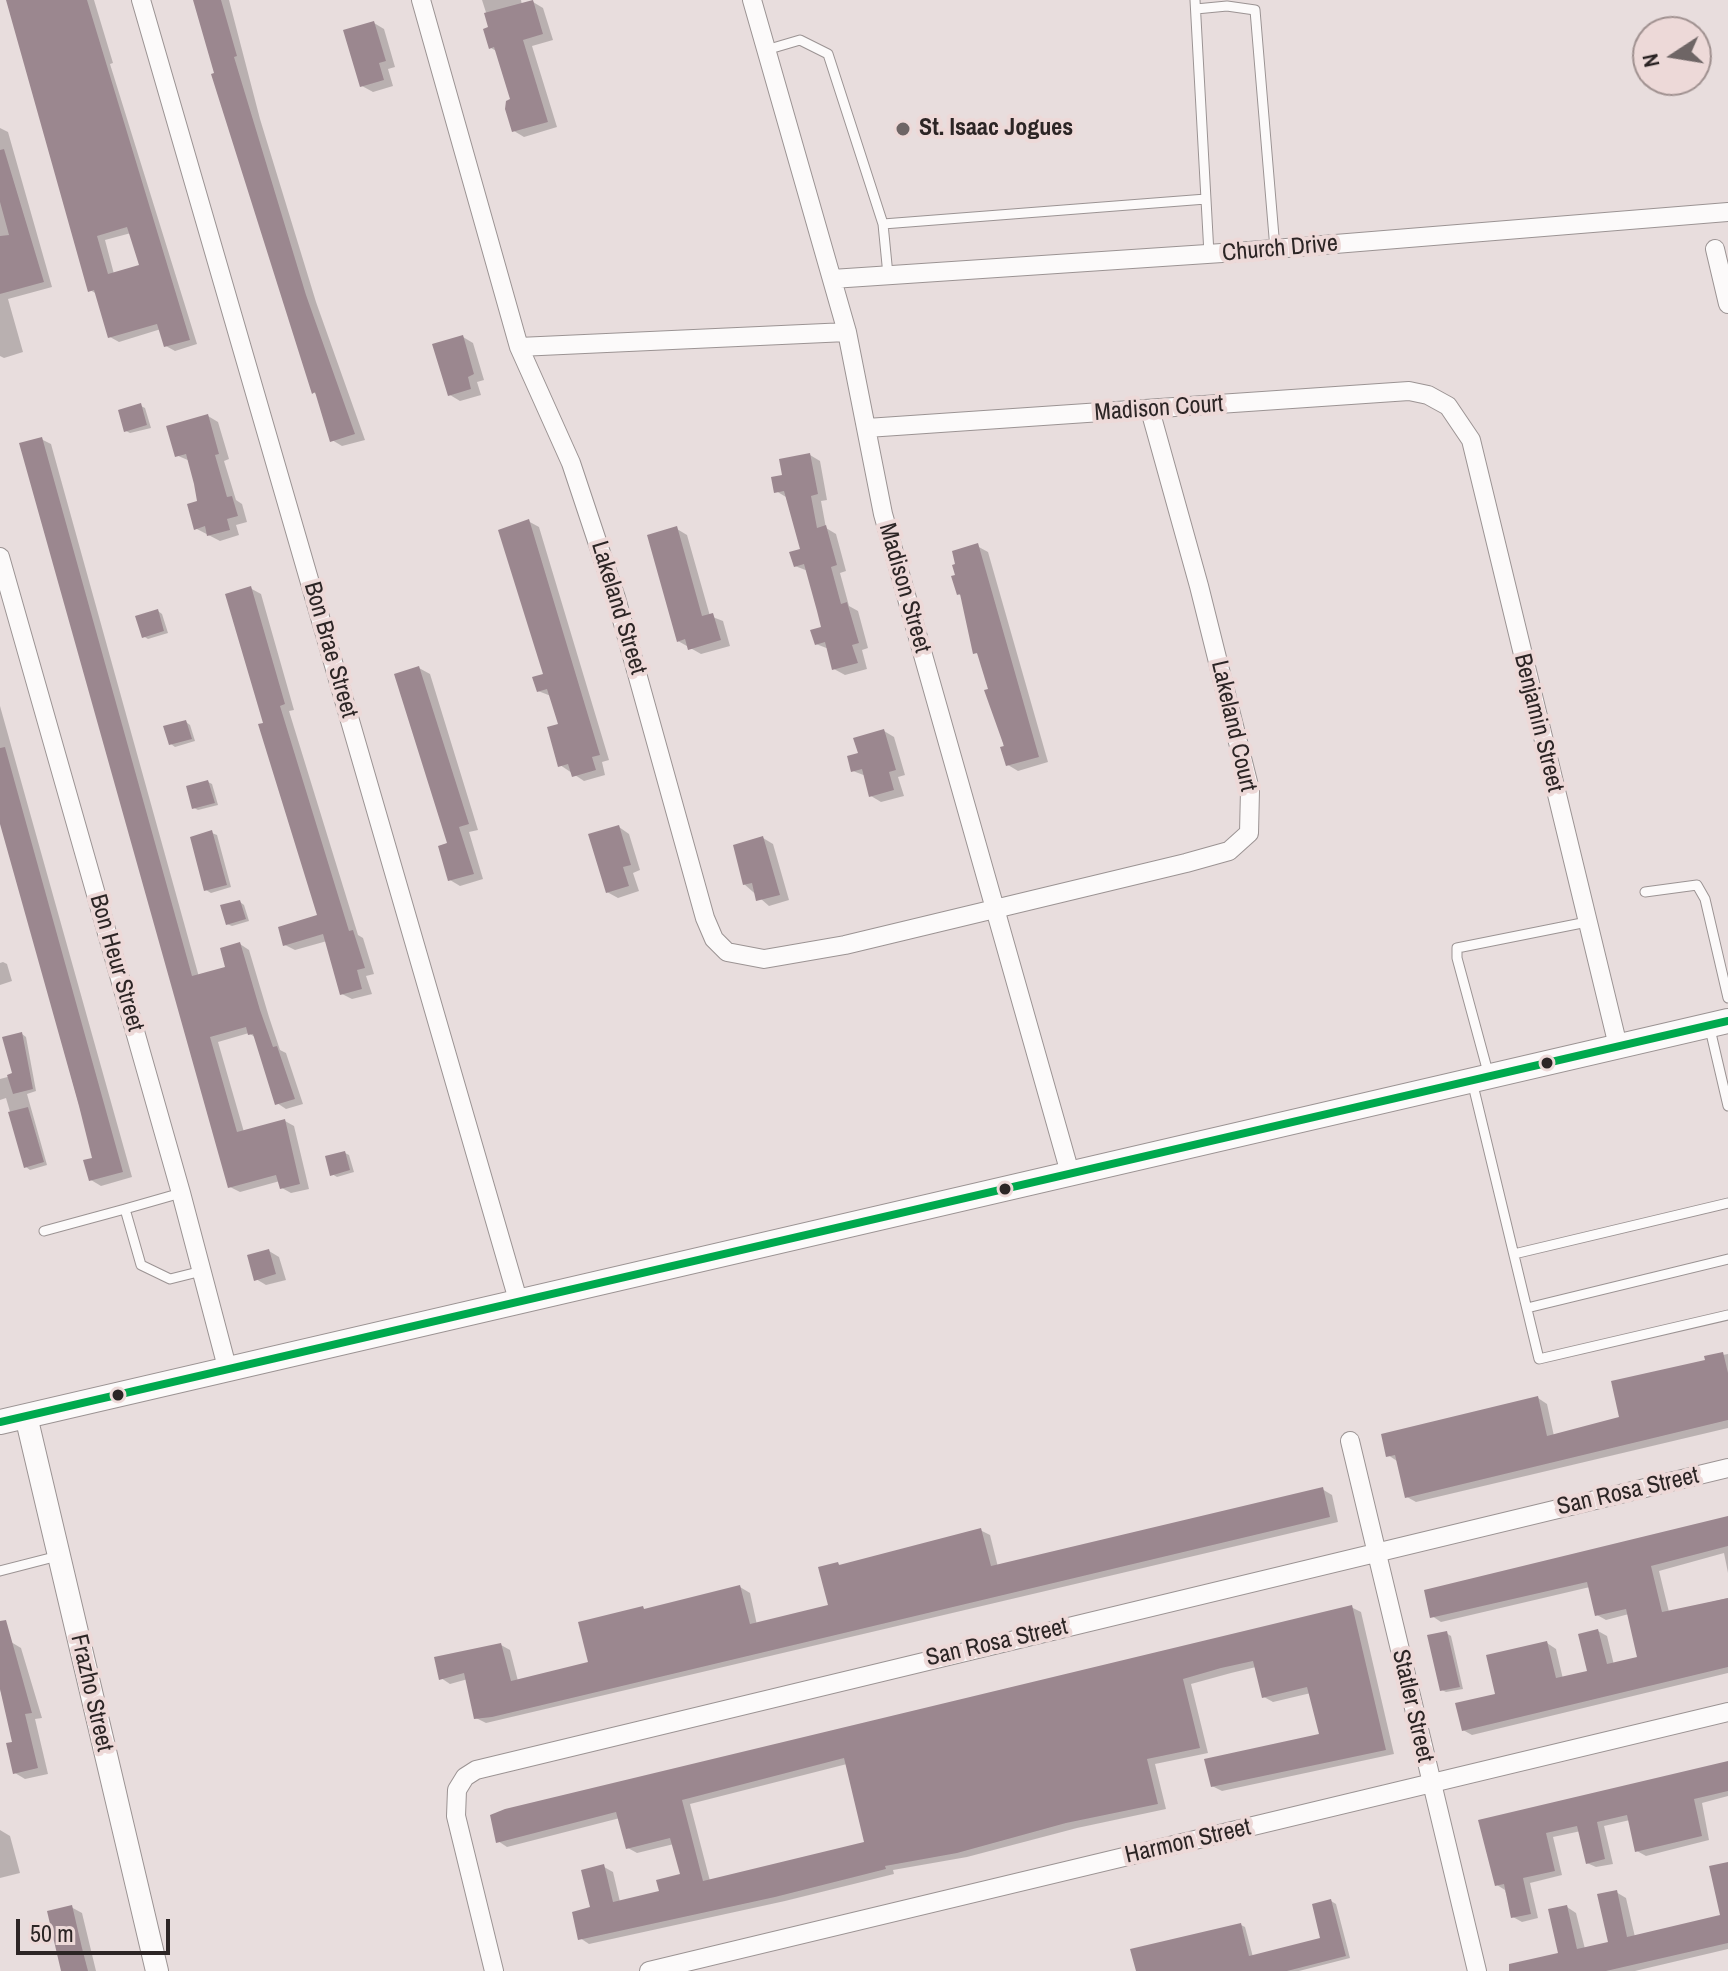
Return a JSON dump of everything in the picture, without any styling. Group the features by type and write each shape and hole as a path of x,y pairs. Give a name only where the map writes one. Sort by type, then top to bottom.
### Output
{"main road":[{"path":"0,1422 1718,1023"}],"street":[{"name":"Bon Brae Street","path":"141,0 518,1300"},
{"name":"Lakeland Street","path":"421,0 519,347 571,463 616,598 705,918 714,939 727,952 764,959 998,909"},
{"name":"Madison Street","path":"752,0 847,332 883,514 998,909 1070,1173"},
{"name":"Church Drive","path":"832,279 1209,254 1728,212"},
{"path":"1715,249 1728,304"},
{"path":"519,347 847,332"},
{"name":"Madison Court","path":"867,428 1409,391 1448,406"},
{"name":"Benjamin Street","path":"1448,406 1471,440 1618,1046"},
{"name":"Lakeland Court","path":"998,909 1229,851 1249,833 1250,790 1199,586 1150,410"},
{"name":"Bon Heur Street","path":"0,557 181,1193 228,1371"},
{"name":"Frazho Street","path":"26,1416 157,1971"},
{"name":"Statler Street","path":"1350,1441 1477,1971"},
{"name":"San Rosa Street","path":"494,1971 456,1816 457,1790 465,1777 476,1770 1728,1468"},
{"name":"Harmon Street","path":"649,1971 1728,1712"}],"lane":[{"path":"1209,254 1196,4 1255,10 1275,249"},
{"path":"766,50 800,40 828,54 883,224 888,275"},
{"path":"883,224 1206,199"},
{"path":"1645,892 1697,885 1705,899 1728,998"},
{"path":"1587,922 1457,948 1514,1254 1539,1359 1728,1315"},
{"path":"1718,1023 1728,1106"},
{"path":"44,1231 181,1193"},
{"path":"1514,1254 1728,1203"},
{"path":"125,1209 141,1265 170,1279 202,1271"},
{"path":"1527,1308 1728,1259"},
{"path":"0,1571 58,1556"}],"building":[{"path":"6,0 87,0 190,340 164,347 157,324 108,338 94,290 88,292","holes":["127,227 139,265 108,274 97,236"]},
{"path":"193,0 221,0 237,56 234,57 306,295 355,434 330,442 315,392 312,394 211,74 214,73"},
{"path":"533,0 543,34 523,40 548,122 512,132 505,109 506,101 510,99 494,47 489,49 483,29 488,27 484,13"},
{"path":"374,21 386,61 379,63 384,80 360,87 343,30"},
{"path":"4,149 44,282 0,294 0,236 9,235 0,202 0,150"},
{"path":"463,335 474,374 468,377 471,389 448,396 432,344"},
{"path":"141,403 147,425 124,432 118,410"},
{"path":"208,414 227,497 232,496 238,516 227,519 230,530 207,536 205,526 194,530 187,504 197,501 186,454 175,457 166,426"},
{"path":"42,437 192,976 225,967 220,948 240,942 260,1010 273,1047 277,1046 295,1099 275,1105 253,1034 248,1035 246,1027 210,1037 237,1132 285,1119 300,1184 280,1189 276,1175 228,1188 19,443"},
{"path":"810,453 818,494 811,496 817,528 826,525 837,565 831,567 841,604 847,602 859,643 852,645 858,663 832,670 825,642 815,645 810,630 821,627 817,611 804,564 794,567 789,552 800,549 784,491 774,493 771,477 782,475 779,459"},
{"path":"529,519 600,755 592,757 596,770 572,777 568,764 558,767 547,727 558,724 547,689 537,692 532,677 543,674 498,530"},
{"path":"677,526 702,616 713,613 721,640 688,650 685,639 677,642 647,535"},
{"path":"978,543 1039,757 1006,766 1000,747 1004,746 984,690 988,689 977,653 973,654 960,594 957,595 951,576 955,575 952,551"},
{"path":"251,586 285,704 280,706 349,931 353,930 365,968 357,970 362,989 340,995 323,934 283,946 278,927 317,915 258,724 263,723 225,594"},
{"path":"158,609 164,631 142,638 135,616"},
{"path":"419,666 469,824 459,827 474,874 448,881 438,846 447,843 394,674"},
{"path":"186,720 192,739 169,745 163,726"},
{"path":"884,729 896,770 889,772 894,790 869,797 862,769 851,772 847,756 858,753 853,738"},
{"path":"5,747 123,1172 89,1181 83,1160 92,1158 0,824 0,748"},
{"path":"208,780 215,803 192,809 186,786"},
{"path":"619,825 631,865 623,867 629,886 606,893 588,834"},
{"path":"212,830 227,885 204,891 190,837"},
{"path":"763,836 780,895 756,901 752,883 743,885 733,845"},
{"path":"240,900 246,919 226,925 220,905"},
{"path":"22,1032 33,1089 13,1094 7,1075 12,1073 2,1037"},
{"path":"28,1107 44,1162 24,1168 8,1112"},
{"path":"345,1151 350,1170 330,1176 325,1156"},
{"path":"269,1249 276,1274 254,1281 247,1255"},
{"path":"1723,1352 1728,1373 1728,1420 1405,1498 1395,1455 1386,1457 1381,1434 1538,1396 1547,1436 1619,1417 1611,1381 1705,1360 1704,1356"},
{"path":"1323,1487 1330,1517 492,1717 474,1719 464,1673 439,1680 434,1657 501,1643 511,1681 588,1662 578,1622 643,1606 644,1609 740,1585 750,1624 828,1605 818,1567 838,1562 839,1565 981,1528 991,1566"},
{"path":"1728,1516 1728,1546 1651,1566 1662,1612 1728,1598 1728,1667 1462,1731 1455,1703 1495,1694 1486,1655 1547,1641 1556,1678 1587,1671 1578,1634 1598,1629 1607,1664 1637,1657 1626,1609 1595,1616 1587,1582 1430,1618 1424,1590"},
{"path":"1352,1605 1386,1750 1211,1787 1204,1759 1319,1734 1307,1687 1262,1698 1253,1661 1221,1668 1183,1679 1200,1748 1147,1759 1158,1804 1066,1823 957,1853 885,1866 886,1869 775,1897 578,1940 572,1912 590,1907 581,1870 604,1864 613,1902 659,1891 656,1880 680,1874 670,1838 626,1849 616,1812 496,1843 490,1815","holes":["844,1758 864,1842 703,1881 682,1800"]},
{"path":"6,1620 32,1713 25,1714 38,1768 13,1774 6,1743 12,1742 0,1689 0,1621"},
{"path":"1447,1631 1460,1687 1440,1691 1427,1635"},
{"path":"1728,1761 1728,1791 1694,1799 1702,1836 1635,1852 1627,1815 1597,1822 1605,1859 1586,1864 1577,1826 1546,1833 1555,1871 1523,1878 1531,1914 1511,1918 1504,1884 1495,1886 1478,1820"},
{"path":"1728,1862 1728,1943 1606,1971 1509,1971 1509,1964 1558,1953 1548,1909 1567,1905 1577,1949 1608,1942 1597,1894 1617,1890 1627,1937 1720,1915 1709,1866"},
{"path":"1331,1899 1346,1956 1287,1971 1136,1971 1130,1949 1241,1923 1249,1956 1320,1938 1312,1904"},
{"path":"72,1905 88,1971 61,1971 47,1911"}],"transit line":[{"path":"0,1422 1728,1021"}],"place":[{"name":"St. Isaac Jogues","path":"903,129"}]}
